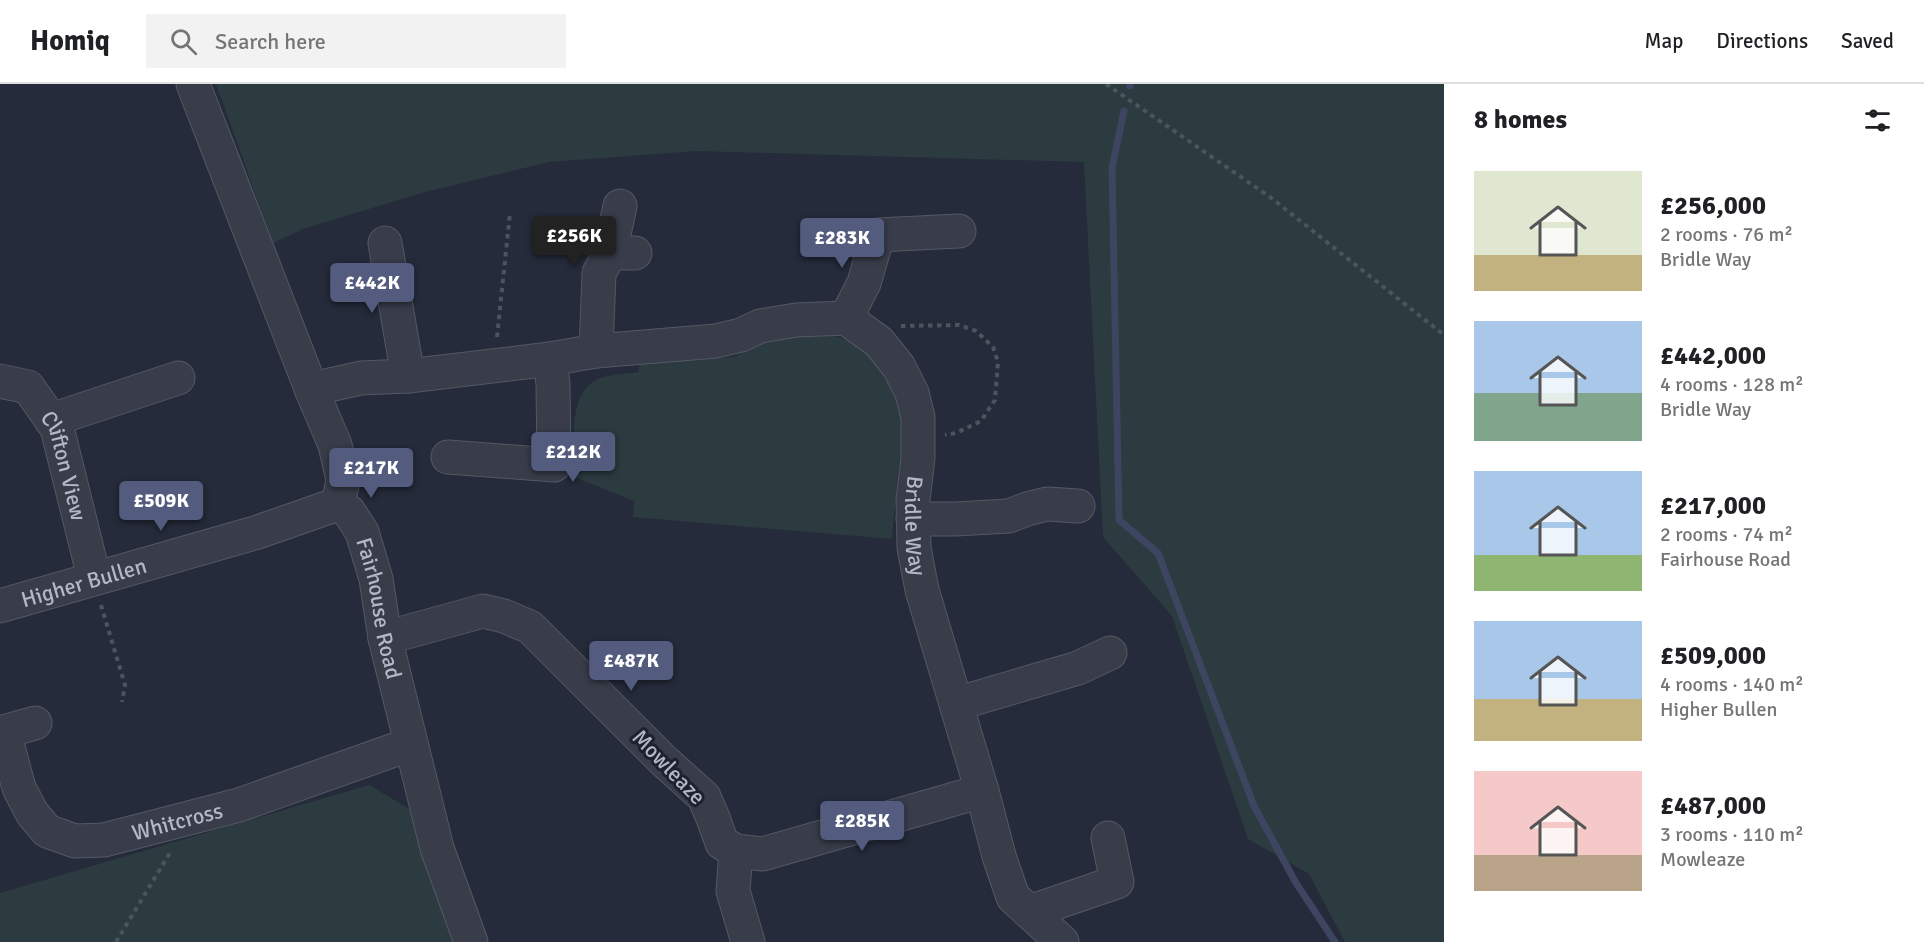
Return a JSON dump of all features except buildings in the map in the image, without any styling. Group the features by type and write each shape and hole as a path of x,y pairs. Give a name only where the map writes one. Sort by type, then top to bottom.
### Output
{"street":[{"path":"193,84 335,445 343,480 338,504"},
{"path":"596,351 599,273 623,253 620,206"},
{"path":"312,391 361,378 408,376 550,359 596,351 716,341 741,335 760,326 796,320 846,318 864,283 878,235 959,231"},
{"path":"385,243 408,376"},
{"name":"Bridle Way","path":"846,318 879,342 899,368 912,393 918,417 913,519 914,548 922,590 1013,897 1062,942"},
{"path":"448,457 554,479 554,384 550,359"},
{"path":"51,420 178,378"},
{"name":"Clifton View","path":"0,381 28,387 57,428 94,578"},
{"name":"Higher Bullen","path":"0,606 258,532 338,504"},
{"name":"Fairhouse Road","path":"338,504 350,512 362,532 376,579 385,638 437,848 471,942"},
{"path":"913,519 1009,516 1047,504 1078,506"},
{"name":"Mowleaze","path":"385,638 483,611 504,616 530,627 664,761 704,797 722,843 736,851"},
{"path":"956,704 1078,668 1110,653"},
{"name":"Whitcross","path":"35,723 2,733 19,788 32,813 47,831 75,841 105,840 170,825 238,805 411,744"},
{"path":"748,942 734,891 736,851 763,854 982,790"},
{"path":"1029,912 1117,882 1108,838"}],"path":[{"path":"1106,84 1270,197 1444,335"},
{"path":"494,366 510,213"},
{"path":"874,338 890,327 959,325 976,331 993,347 998,362 995,400 981,421 956,433 918,439"},
{"path":"94,578 125,685 122,702"},
{"path":"116,942 175,845 170,825"}],"shaded area":[{"path":"216,84 1444,84 1444,942 1345,942 1309,874 1248,839 1172,616 1103,537 1084,162 696,151 549,162 425,192 303,229 273,243"},
{"path":"817,332 842,338 866,349 899,396 906,429 898,473 892,539 633,517 634,501 575,477 574,421 582,394 590,384 605,377 639,372 639,364 733,357 770,337"},
{"path":"369,785 413,811 453,942 0,942 0,893"}],"waterway":[{"path":"1124,111 1112,168 1119,520 1158,553 1254,806 1296,883 1335,942"}]}
